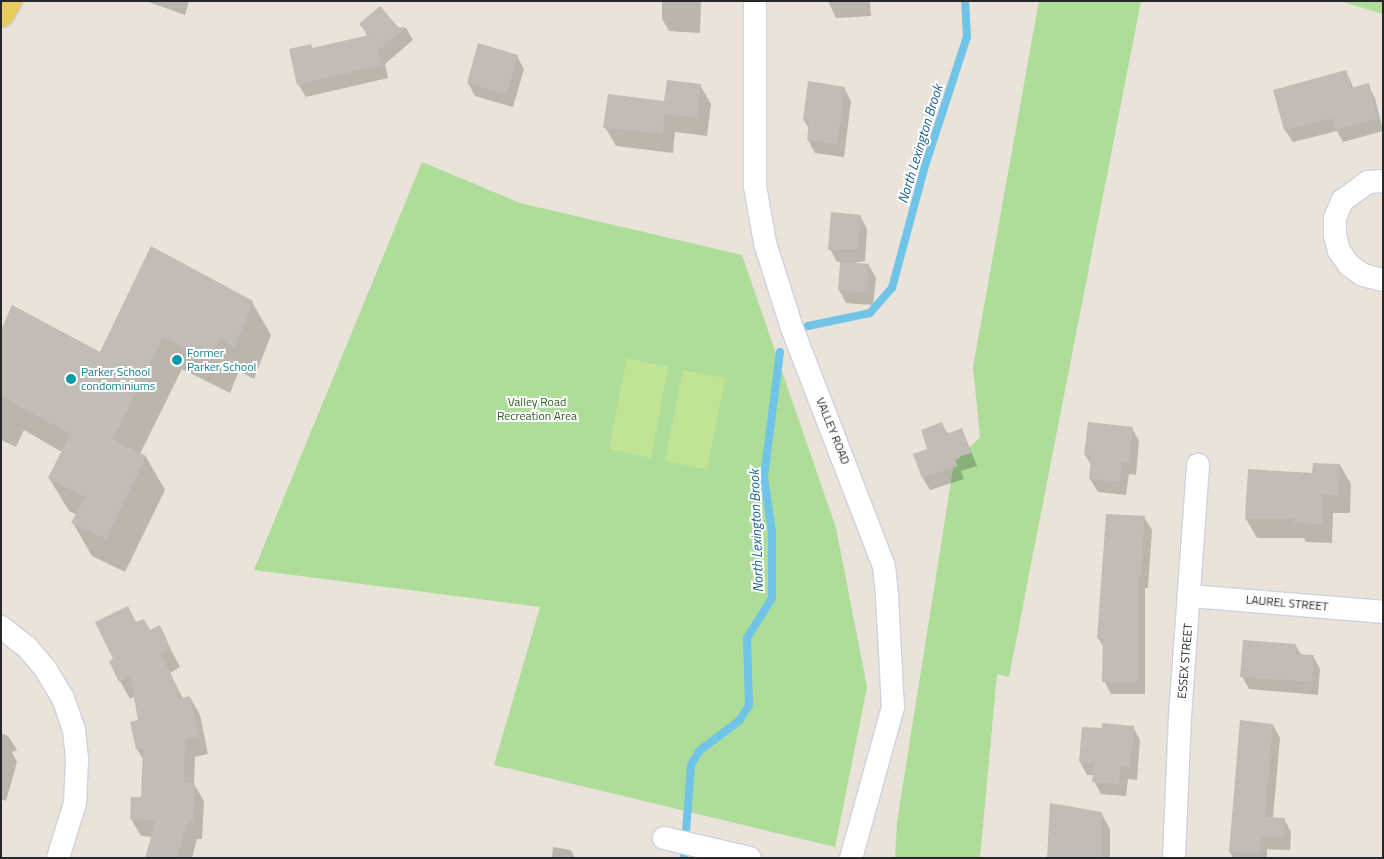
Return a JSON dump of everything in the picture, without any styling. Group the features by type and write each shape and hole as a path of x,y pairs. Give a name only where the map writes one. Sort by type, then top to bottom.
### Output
{"main road":[{"path":"1,13 8,1"}],"street":[{"name":"VALLEY ROAD","path":"755,1 755,186 765,243 787,314 884,566 893,707 851,858"},
{"path":"1383,181 1368,182 1342,201 1335,218 1335,235 1339,251 1349,265 1363,275 1383,280"},
{"name":"ESSEX STREET","path":"1174,858 1180,717 1198,465"},
{"name":"LAUREL STREET","path":"1190,596 1383,612"},
{"path":"1,627 27,647 46,670 63,698 74,730 77,768 75,803 58,858"},
{"path":"664,838 750,858"}],"green space":[{"path":"1039,1 1141,1 1009,677 997,674 980,858 895,858 897,822 954,463 980,437 973,367"},
{"path":"1340,1 1383,1 1383,14"},
{"name":"Valley Road Recreation Area","path":"422,162 520,203 742,255 836,528 867,687 835,847 494,765 540,607 254,570"},
{"path":"627,358 668,367 651,458 609,449"},
{"path":"683,370 725,378 707,469 665,461"}],"building":[{"path":"380,6 399,28 406,27 378,51 382,65 297,85 289,49 311,44 312,48 369,35 359,24"},
{"path":"478,43 518,55 506,95 467,83"},
{"path":"1346,70 1351,88 1369,83 1378,118 1335,130 1332,118 1284,130 1273,90"},
{"path":"667,80 701,84 697,118 665,114 663,134 603,128 608,94 664,101"},
{"path":"808,81 845,87 837,144 807,140 809,121 803,120"},
{"path":"831,212 861,215 858,249 828,250"},
{"name":"Parker School condominiums","path":"151,246 253,301 235,347 220,339 211,361 163,337 112,440 146,456 106,539 71,523 85,497 48,478 70,434 1,396 1,330 12,305 100,352"},
{"path":"840,262 869,264 867,293 838,290"},
{"path":"942,422 946,434 962,428 971,453 954,458 958,466 922,478 913,454 927,449 921,430"},
{"path":"1088,422 1133,427 1129,462 1122,461 1120,482 1089,479 1091,456 1084,455"},
{"path":"1313,463 1340,464 1339,495 1322,494 1322,524 1294,523 1294,519 1245,519 1248,469 1312,473"},
{"path":"1106,514 1145,516 1141,576 1138,576 1138,682 1102,682 1103,638 1097,638"},
{"path":"128,606 136,622 144,619 150,630 160,625 171,649 161,654 177,687 179,699 190,696 199,737 185,739 184,782 195,783 193,822 188,821 177,858 145,858 156,820 130,819 131,797 141,797 143,748 136,749 130,722 138,720 130,676 119,682 109,661 113,659 95,622"},
{"path":"1243,640 1296,644 1296,654 1314,655 1312,682 1240,677"},
{"path":"1240,720 1273,724 1265,817 1285,818 1284,838 1260,837 1260,854 1229,852"},
{"path":"1102,723 1134,726 1130,767 1121,766 1119,784 1092,782 1094,763 1079,762 1082,727 1102,728"},
{"path":"1050,803 1102,812 1101,858 1047,858"}],"waterway":[{"name":"North Lexington Brook","path":"808,326 870,313 892,288 924,169 967,37 965,1"},
{"name":"North Lexington Brook","path":"684,858 691,765 699,751 739,721 749,705 747,638 772,598 772,532 764,477 780,352"}],"place":[{"name":"Former Parker School","path":"177,360"},
{"name":"Parker School condominiums","path":"71,379"}]}
